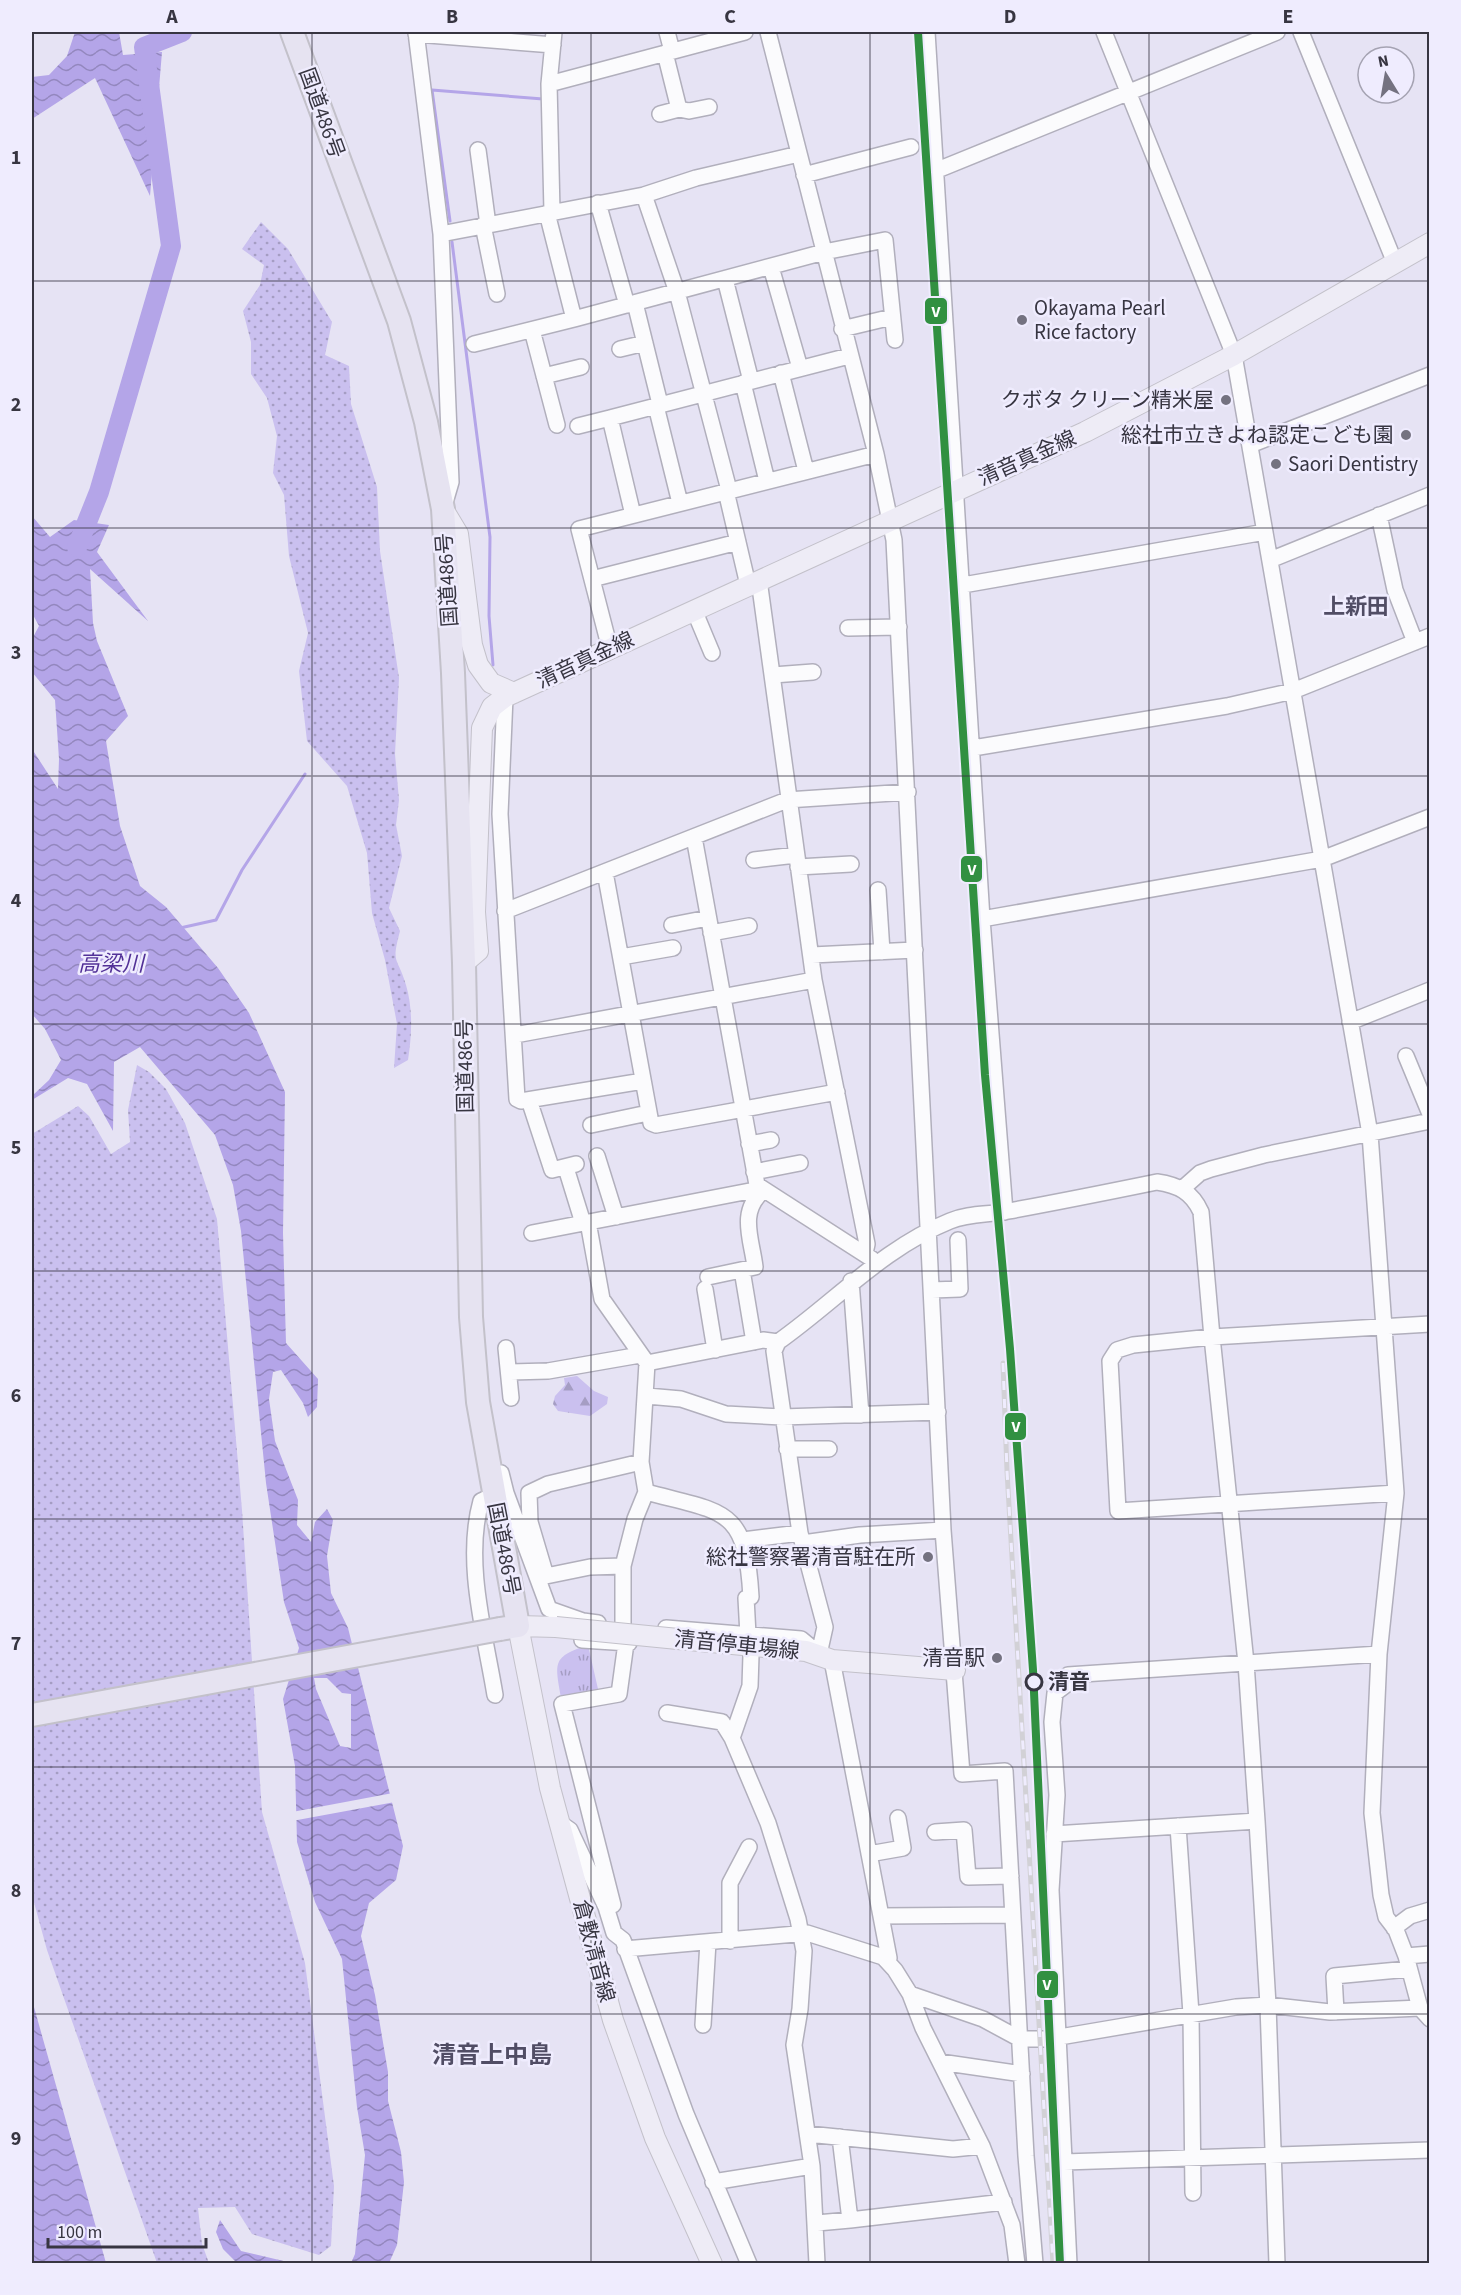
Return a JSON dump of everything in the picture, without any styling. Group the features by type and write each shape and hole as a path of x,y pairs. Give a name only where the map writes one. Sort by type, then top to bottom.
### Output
{"highway":[{"name":"国道486号","path":"32,1715 509,1628 494,1495 478,1402 471,1293 464,963 453,673 442,509 426,422 399,321 292,32"}],"main road":[{"name":"清音真金線","path":"464,963 478,951 476,912 482,728 492,707 510,695 1084,432 1234,355 1430,243"},
{"path":"442,509 458,534 472,645 482,673 482,728"},
{"name":"清音真金線","path":"482,673 491,683 510,695"},
{"name":"清音停車場線","path":"509,1628 556,1627 955,1670"},
{"name":"倉敷清音線","path":"509,1628 597,1967 630,2071 655,2138 712,2264"}],"street":[{"path":"667,32 668,52 679,109"},
{"path":"549,84 745,32"},
{"path":"768,32 842,329 876,454 894,540 943,1530 962,1774 1005,1771 1035,2264"},
{"path":"927,32 982,919 1005,1212"},
{"path":"910,1994 983,2019 1020,2038 1048,2039 1191,2014 1268,2006 1336,2012 1426,2012 1394,1928 1386,1917 1381,1895 1372,1813 1378,1654 1396,1493 1370,1134 1234,355 1104,32"},
{"path":"935,171 1277,32"},
{"path":"1301,32 1395,263"},
{"path":"458,534 451,482 441,234 416,33 551,42 549,213 574,319"},
{"path":"660,114 679,109 689,111 709,107"},
{"path":"804,175 911,147"},
{"path":"478,150 485,225 497,294"},
{"path":"441,234 644,195 696,178 799,154"},
{"path":"644,195 677,292 705,393 738,542 754,582 773,675 787,800 814,980 871,1258"},
{"path":"598,203 645,343 680,503"},
{"path":"474,344 824,252 885,240 895,340"},
{"path":"771,267 800,368"},
{"path":"725,279 767,481"},
{"path":"842,329 892,318"},
{"path":"532,330 557,425"},
{"path":"620,349 645,343"},
{"path":"578,426 849,356"},
{"path":"544,376 581,367"},
{"path":"781,373 806,471"},
{"path":"1250,445 1430,375"},
{"path":"610,418 633,515"},
{"path":"610,649 579,529 876,454"},
{"path":"442,509 451,482"},
{"path":"1270,560 1430,495"},
{"path":"1379,515 1395,590 1415,642"},
{"path":"963,585 1265,532"},
{"path":"592,579 738,542"},
{"path":"694,610 712,653"},
{"path":"848,628 899,627"},
{"path":"972,748 1227,706 1293,692 1430,636"},
{"path":"773,675 813,672"},
{"path":"510,695 500,814 517,1099 529,1100 643,1081"},
{"path":"506,911 787,800 908,792"},
{"path":"982,919 1322,860 1430,817"},
{"path":"694,837 754,1172 762,1190 871,1258"},
{"path":"754,860 852,864"},
{"path":"605,872 651,1123 656,1125 837,1092"},
{"path":"878,890 882,952"},
{"path":"672,925 749,926"},
{"path":"621,957 673,948"},
{"path":"812,955 915,950"},
{"path":"514,1035 814,980"},
{"path":"1350,1022 1430,990"},
{"path":"1406,1056 1430,1114"},
{"path":"529,1100 552,1170 571,1166 602,1299 644,1359 647,1396 641,1462 646,1492 635,1519 623,1566 623,1625"},
{"path":"591,1125 648,1113"},
{"path":"1182,1189 1200,1173 1210,1169 1430,1121"},
{"path":"749,1144 771,1140"},
{"path":"597,1156 616,1217"},
{"path":"754,1172 800,1163"},
{"path":"888,1962 869,1854 826,1657 825,1627 801,1538 774,1356 778,1342 851,1281 871,1258 951,1220 972,1215 1005,1212 1157,1182 1182,1189 1191,1196 1201,1212 1227,1504 1246,1663 1268,2006 1277,2264"},
{"path":"532,1233 762,1190"},
{"path":"715,1350 707,1283 754,1267 746,1220 762,1190"},
{"path":"932,1290 960,1289 958,1240"},
{"path":"742,1270 754,1342"},
{"path":"851,1281 861,1415"},
{"path":"1396,1493 1118,1511 1110,1361 1118,1350 1133,1345 1212,1337 1430,1324"},
{"path":"510,1372 548,1371 715,1350 754,1342 778,1342"},
{"path":"506,1348 511,1398"},
{"path":"647,1396 681,1399 726,1414 782,1417 938,1412"},
{"path":"478,1402 489,1418 506,1493 541,1576"},
{"path":"787,1449 830,1449"},
{"path":"641,1462 548,1484 529,1493 530,1522 549,1609 584,1621 801,1639 826,1657"},
{"path":"646,1492 719,1514 735,1526 743,1540 749,1570 751,1597 746,1598 748,1635"},
{"path":"494,1495 481,1501 477,1517 476,1574 495,1695"},
{"path":"743,1540 943,1530"},
{"path":"541,1576 590,1567 623,1566"},
{"path":"584,1621 582,1640 802,1660 826,1657"},
{"path":"626,1643 619,1694 562,1704 624,1944 713,2182 749,2264"},
{"path":"1069,2264 1051,1890 1057,1795 1052,1722 1054,1697 1057,1691 1067,1684 1068,1675 1378,1654"},
{"path":"732,1738 750,1686 751,1655"},
{"path":"667,1713 715,1720 726,1725 768,1823 801,1932 804,1951 800,2008 794,2045 812,2166 817,2223 817,2264"},
{"path":"869,1854 903,1848 898,1818"},
{"path":"1054,1834 1257,1821"},
{"path":"559,1822 570,1830 606,1908 614,1933 624,1944 730,1941 801,1932 867,1951 888,1962 910,1994 922,2028 982,2146 1012,2225 1017,2264"},
{"path":"1178,1826 1191,2014 1193,2193"},
{"path":"935,1832 964,1830 968,1877 1011,1876"},
{"path":"730,1941 730,1883 749,1847"},
{"path":"1394,1928 1410,1916 1430,1910"},
{"path":"881,1916 1013,1915"},
{"path":"703,2025 708,1942"},
{"path":"1336,2012 1334,1976 1408,1962 1430,1954"},
{"path":"940,2062 1022,2074"},
{"path":"808,2134 953,2149 982,2146"},
{"path":"840,2137 849,2220"},
{"path":"1064,2162 1430,2150"},
{"path":"713,2182 812,2166"},
{"path":"817,2223 1004,2202"}],"green space":[{"path":"261,222 288,249 332,322 325,355 349,366 351,404 377,487 380,551 399,678 395,754 399,800 396,825 402,856 389,908 400,931 396,960 408,994 411,1022 408,1060 394,1068 397,1024 385,960 372,913 367,853 347,786 307,741 299,671 308,633 289,556 284,495 273,473 277,436 267,398 251,374 251,342 243,311 260,285 264,265 242,249"},
{"path":"137,1065 149,1072 166,1089 185,1123 217,1219 242,1510 262,1812 305,1963 334,2186 331,2246 319,2255 252,2234 235,2207 198,2208 202,2244 209,2263 157,2263 47,1950 32,1895 32,1134 78,1106 89,1116 111,1154 130,1142 128,1110"},
{"path":"577,1376 594,1391 608,1397 607,1404 590,1416 558,1411 553,1404 555,1396 565,1385 564,1378"},
{"path":"588,1645 598,1689 561,1697 557,1668 559,1662 568,1653"}],"water":[{"path":"75,32 119,32 123,55 162,52 150,196 95,78 32,119 32,77 49,75 67,56"},
{"name":"高梁川","path":"32,516 50,537 74,520 109,525 97,552 148,621 90,569 93,623 97,641 128,716 106,741 120,826 140,886 166,907 218,968 249,1013 285,1092 283,1233 286,1343 318,1379 317,1407 308,1417 303,1403 281,1370 273,1372 269,1399 275,1441 298,1500 297,1525 311,1542 315,1522 327,1509 333,1520 327,1556 331,1593 348,1628 403,1846 396,1880 369,1903 361,1936 375,1995 388,2072 388,2101 401,2152 404,2182 397,2245 389,2263 351,2263 355,2254 365,2155 357,2107 342,1959 315,1902 297,1842 295,1766 283,1699 299,1648 284,1602 266,1483 241,1231 233,1185 215,1135 140,1047 114,1062 113,1131 87,1084 68,1078 32,1100 32,1096 49,1080 61,1060 45,1029 32,1014 32,749 58,789 59,759 55,700 32,672 32,639 39,626 32,613","holes":["314,1678 327,1678 342,1693 351,1694 351,1748 340,1746 316,1689"]},
{"path":"32,2000 106,2263 32,2263"},
{"path":"220,2220 241,2251 292,2263 237,2263 223,2249 216,2232"}],"pier":[{"path":"393,1793 395,1802 292,1821 292,1812"}],"waterway":[{"path":"77,547 99,492 171,246 144,47 182,32"},
{"path":"450,221 432,90 543,99 543,96"},
{"path":"452,242 490,537 489,616 493,665"},
{"path":"180,928 216,920 242,870 305,774"}],"railway":[{"path":"1003,1363 1007,1471 1053,2264"}],"transit line":[{"name":"V","path":"918,32 985,1075 1010,1349 1033,1670 1060,2264"}],"place":[{"name":"Okayama Pearl Rice factory","path":"1022,320"},
{"name":"クボタ クリーン精米屋","path":"1226,400"},
{"name":"総社市立きよね認定こども園","path":"1406,435"},
{"name":"Saori Dentistry","path":"1276,464"},
{"name":"総社警察署清音駐在所","path":"928,1557"},
{"name":"清音駅","path":"997,1658"},
{"name":"清音","path":"1034,1682"}],"district":[{"name":"上新田","path":"1356,606"},
{"name":"清音上中島","path":"492,2055"}]}
